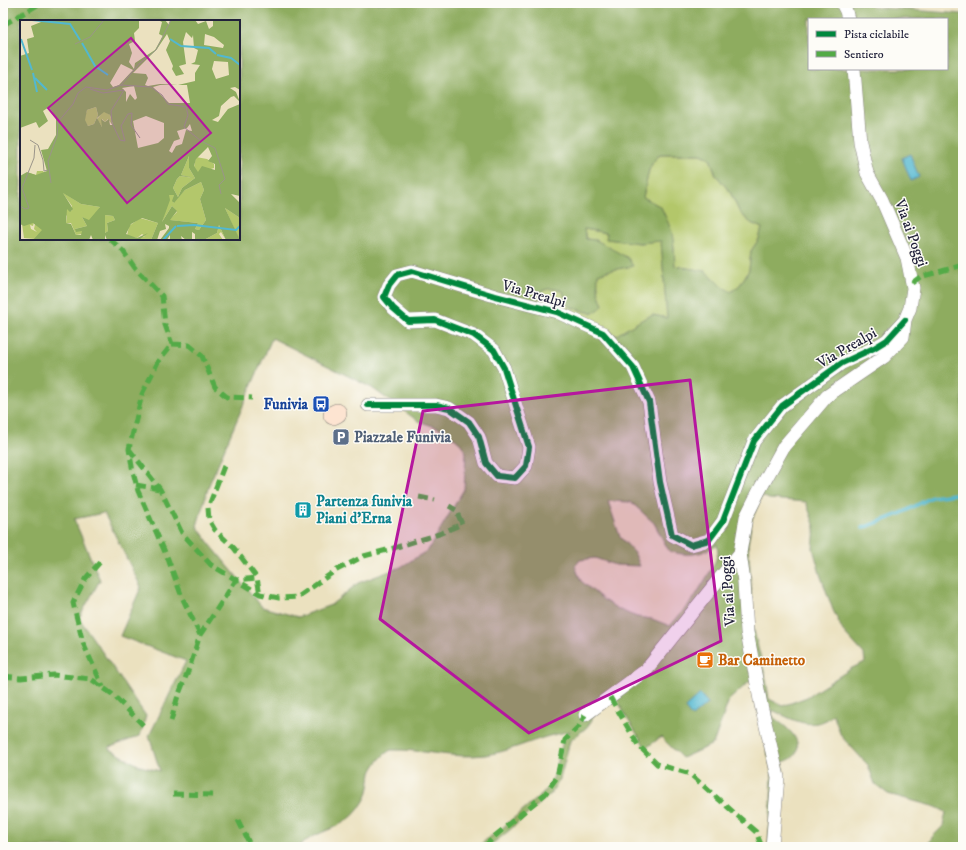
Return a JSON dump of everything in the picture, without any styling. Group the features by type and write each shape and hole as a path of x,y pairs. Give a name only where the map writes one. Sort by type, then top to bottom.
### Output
{"street":[{"path":"842,3 848,18"},
{"name":"Via ai Poggi","path":"772,847 778,776 761,705 747,632 744,582 740,553 746,517 784,446 827,396 884,357 903,337 905,320 910,308 913,288 907,258 882,200 867,173 860,142 854,70"},
{"name":"Via Prealpi","path":"368,405 436,405 449,408 469,422 479,437 486,463 497,476 515,478 526,466 529,447 504,368 494,350 474,336 435,320 408,321 393,308 384,297 389,285 397,275 412,271 495,296 557,312 603,333 633,367 649,402 660,482 672,535 691,545 708,540 722,521 754,441 782,406 842,363 874,348 887,340 905,320"},
{"path":"585,715 646,670 740,553"}],"highlighted area":[{"path":"690,380 721,641 529,733 380,619 423,411"}],"green space":[{"path":"3,3 868,3 872,7 963,14 963,847 926,847 933,836 943,826 946,812 936,807 888,794 875,784 868,765 841,736 833,714 827,720 812,724 791,719 772,710 773,717 790,731 798,746 795,755 783,762 783,794 779,847 768,847 772,773 751,680 729,700 713,744 682,758 661,737 646,748 625,715 617,699 592,717 592,720 587,727 570,741 560,779 551,794 488,847 478,847 546,790 554,776 564,737 570,731 549,736 501,752 485,755 461,756 391,750 376,763 371,773 367,796 352,817 337,826 312,837 298,847 3,847","holes":["660,154 701,154 710,158 716,175 730,192 740,213 751,223 762,228 759,239 751,251 749,270 740,285 731,292 720,285 705,271 675,266 672,232 661,207 643,197 649,170 653,162","584,229 607,233 606,239 640,243 661,241 667,318 653,315 645,318 615,336 605,329 537,303 542,291 553,289 563,291 566,304 582,311 595,312 603,305 598,290 598,274 633,266 628,258 596,240 586,239","272,338 372,388 418,421 445,430 461,444 466,452 464,489 428,550 401,567 358,583 331,605 298,617 262,607 209,543 197,526 209,485","762,496 769,499 806,502 815,527 813,548 820,574 833,610 843,631 864,654 865,662 852,668 807,697 783,706 769,699 766,679 753,627 748,545 752,519","608,501 631,502 654,523 669,551 682,554 701,553 717,544 718,553 714,565 694,598 670,626 652,619 637,617 620,610 605,601 581,581 575,566 580,560 595,558 615,565 640,566 634,552 620,537","104,513 141,587 120,636 186,661 149,736 160,771 140,766 108,748 140,736 146,716 79,618 100,580 74,519"]},
{"path":"661,154 701,154 710,158 716,175 730,192 740,213 751,223 762,228 759,239 751,251 749,270 740,285 731,293 705,271 674,266 674,247 661,207 643,197 649,170 653,162"},
{"path":"584,229 607,233 607,239 640,243 661,240 667,318 653,315 645,318 615,336 605,329 537,303 542,291 555,289 563,291 566,304 591,313 603,305 598,290 598,274 632,266 596,240 586,239"}],"water":[{"path":"910,154 919,177 911,181 902,158"},
{"path":"700,694 708,703 692,717 685,708"}],"waterway":[{"path":"863,528 902,513 932,497 963,493"}],"marked path":[{"path":"3,25 41,3"},
{"path":"111,240 123,251 135,268 162,296 165,325 172,344"},
{"path":"912,283 920,277 963,265"},
{"path":"200,635 182,597 168,559 138,491 129,449 142,394 158,362 172,344 189,345 202,356 215,387 227,397 252,398"},
{"path":"129,449 160,489 182,533 211,565 260,594 279,598 298,597 335,571 364,556 439,534 462,524 456,510 449,506"},
{"path":"224,466 208,508 209,520 215,530 234,548 257,578 260,594"},
{"path":"136,485 160,489"},
{"path":"419,497 435,500"},
{"path":"100,562 85,579 73,603 83,643 103,687"},
{"path":"171,721 177,699 200,635 236,580 257,578"},
{"path":"3,676 21,678 54,675 91,679 112,694 143,725"},
{"path":"610,697 638,745 657,764 690,774 756,832 762,847"},
{"path":"484,847 545,794 557,777 565,740 579,726 585,715"},
{"path":"173,794 214,795"},
{"path":"238,820 251,847"}],"cycle path":[{"path":"368,405 436,405 449,408 469,422 479,437 486,463 497,476 515,478 526,466 529,447 504,368 494,350 474,335 435,320 408,321 393,308 384,297 389,285 397,275 412,271 495,296 557,312 603,333 633,367 649,402 660,482 672,535 691,545 709,540 723,521 754,441 782,406 842,363 874,348 887,340 905,320"}],"place":[{"name":"Funivia","path":"321,404"},
{"name":"Piazzale Funivia","path":"341,437"},
{"name":"Partenza funivia Piani d'Erna","path":"303,510"},
{"name":"Bar Caminetto","path":"705,660"}]}
